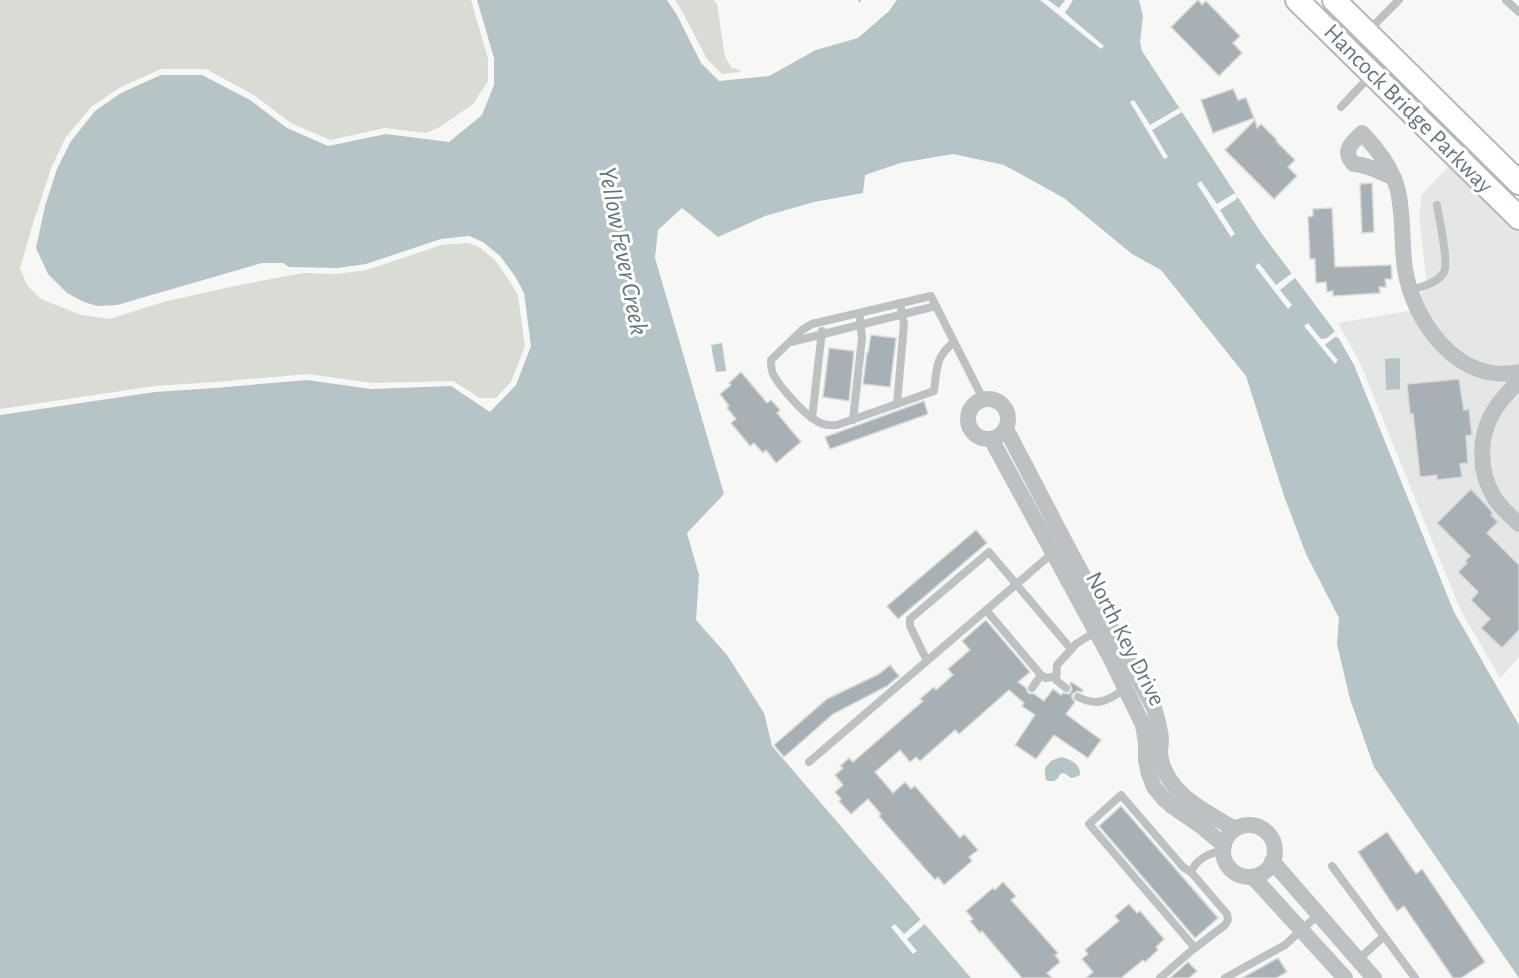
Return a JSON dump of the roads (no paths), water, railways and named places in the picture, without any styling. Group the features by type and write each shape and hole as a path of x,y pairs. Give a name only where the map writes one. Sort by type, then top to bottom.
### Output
{"main road":[{"name":"Hancock Bridge Parkway","path":"1297,0 1519,218"},
{"name":"Hancock Bridge Parkway","path":"1334,0 1519,183"}],"street":[{"path":"1394,178 1399,198 1405,270 1419,313 1426,324 1452,354 1465,364 1494,373 1519,372"},
{"path":"1494,373 1503,385 1504,396"},
{"path":"1519,381 1494,410 1487,426 1482,463 1486,483 1495,500 1519,524"},
{"path":"990,398 997,400 1009,416 1006,429 998,437 982,438 970,428 968,413 977,401 990,398"},
{"name":"North Key Drive","path":"1006,429 1059,549"},
{"name":"North Key Drive","path":"991,439 1059,549 1132,684 1143,725 1146,760 1154,787 1163,798 1202,826 1224,848"},
{"name":"North Key Drive","path":"1132,684 1154,708 1159,723 1160,753 1164,771 1173,787 1201,809 1235,829"},
{"path":"1250,825 1264,831 1269,837 1274,852 1269,867 1262,873 1246,877 1237,874 1227,865 1223,857 1224,848 1228,835 1235,829 1250,825"},
{"path":"1272,861 1374,978"},
{"path":"1253,877 1345,978"}],"lane":[{"path":"1366,32 1399,0"},
{"path":"1506,0 1519,12"},
{"path":"1341,107 1372,74"},
{"path":"1411,290 1437,279 1444,272 1446,262 1437,205"},
{"path":"954,342 942,353 934,391 837,425 826,426 804,412 772,373 770,365 771,360 802,330 812,324 931,296 983,399"},
{"path":"897,404 904,324 900,303"},
{"path":"790,342 936,306"},
{"path":"854,420 862,338 860,313"},
{"path":"812,418 822,322"},
{"path":"809,762 1059,549"},
{"path":"927,661 910,626 910,619 989,552 1071,649"},
{"path":"986,610 1041,675 1046,678 1056,676"},
{"path":"1066,688 1056,680 1057,664 1071,649 1102,627"},
{"path":"1032,688 1041,675"},
{"path":"1078,697 1090,703 1098,702 1112,697 1132,684"},
{"path":"1160,978 1226,925 1227,914 1121,795 1089,824 1195,948"},
{"path":"1191,872 1193,867 1209,853 1224,848"},
{"path":"1332,866 1415,978"},
{"path":"1225,978 1285,945 1319,914"},
{"path":"1358,960 1384,936"}],"water":[{"name":"Yellow Fever Creek","path":"477,0 667,0 701,63 719,81 769,76 816,50 858,38 889,11 897,0 1139,0 1143,16 1140,42 1142,51 1262,234 1334,330 1354,365 1454,612 1519,725 1519,978 1374,767 1350,699 1337,644 1339,618 1306,554 1284,496 1246,376 1161,270 1132,254 1064,198 1004,165 953,154 900,163 865,175 863,193 814,202 765,216 718,237 682,208 658,230 655,258 724,494 687,533 699,575 696,620 727,655 764,713 772,746 971,978 0,978 0,415 155,392 307,380 371,389 451,386 490,412 516,385 531,346 524,293 515,276 500,256 483,242 469,236 441,239 366,264 337,268 289,267 283,263 262,263 117,305 97,306 84,302 67,293 48,274 36,248 45,206 57,169 71,141 95,111 121,93 161,75 202,75 250,100 287,128 328,146 386,134 449,142 482,115 494,85 494,58"},
{"path":"722,343 726,371 716,372 711,345"},
{"path":"1400,358 1400,389 1386,390 1385,359"},
{"path":"1061,757 1077,765 1080,775 1071,778 1064,773 1054,781 1046,780 1045,768 1051,761"}]}
